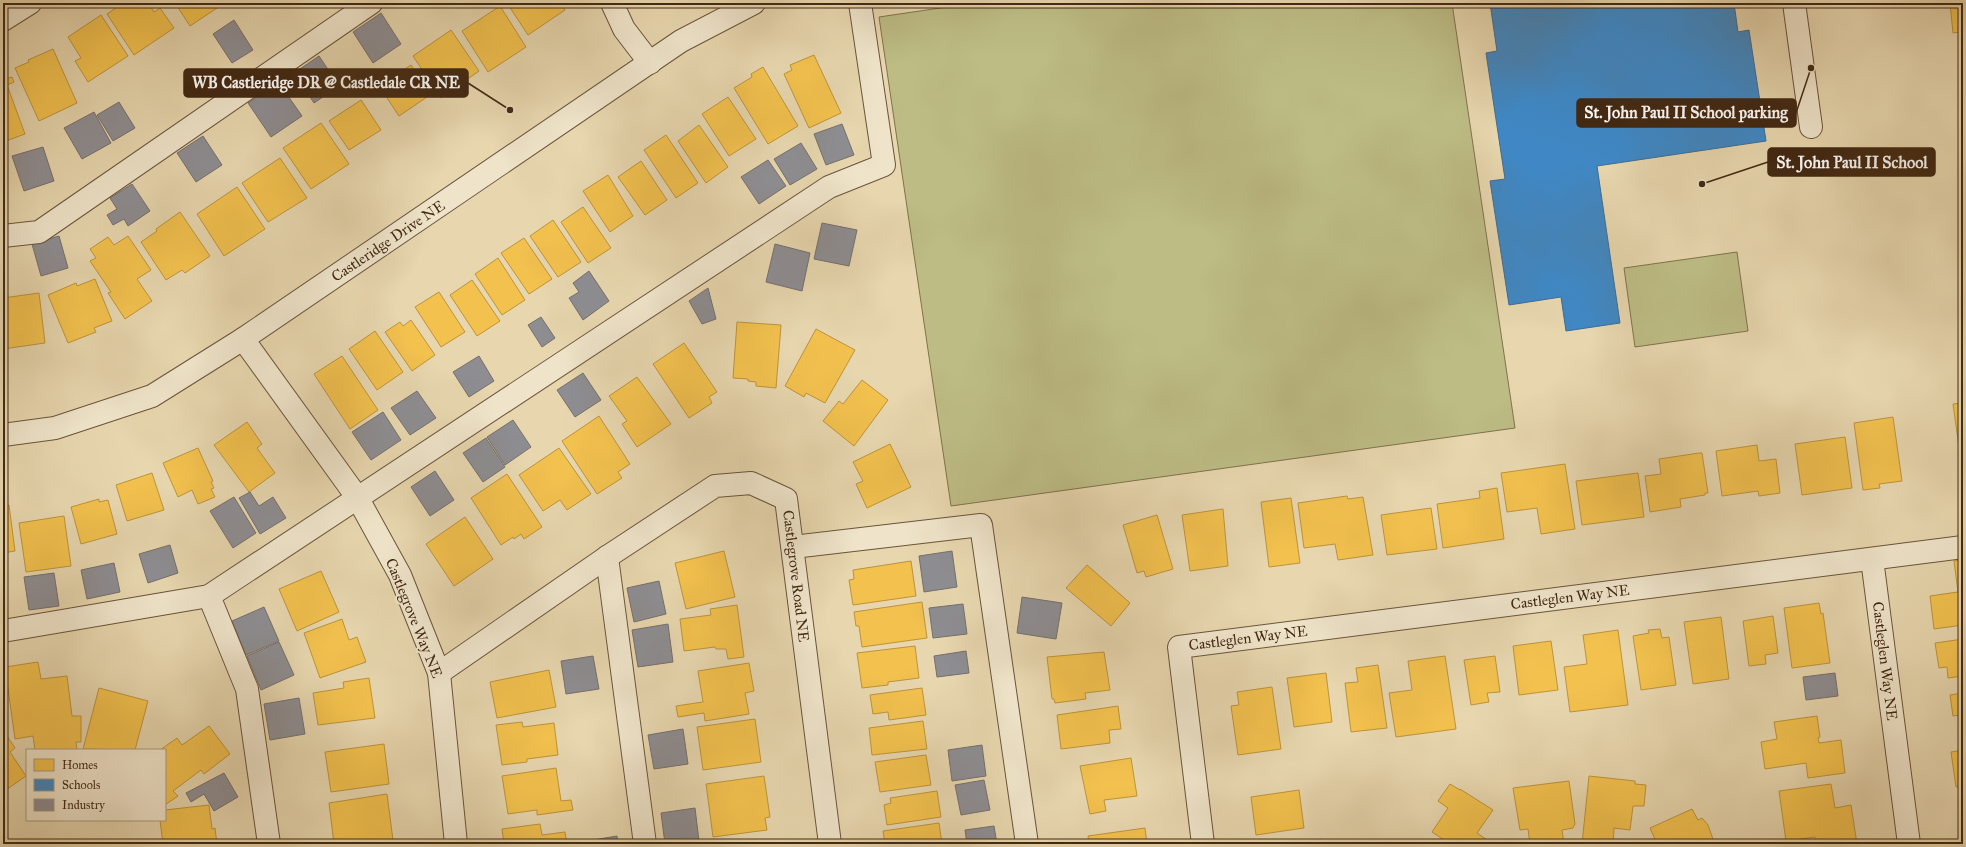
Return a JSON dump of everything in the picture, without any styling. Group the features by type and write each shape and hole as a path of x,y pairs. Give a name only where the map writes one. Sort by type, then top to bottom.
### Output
{"street":[{"path":"3,20 30,3"},
{"path":"3,236 39,232 371,3"},
{"path":"612,3 624,29 650,63"},
{"name":"Castleridge Drive NE","path":"3,435 54,428 152,396 243,339 681,41 754,3"},
{"path":"3,631 209,596 357,497 829,188 884,165 860,3"},
{"path":"1794,3 1812,127"},
{"name":"Castlegrove Way NE","path":"243,339 357,497 400,575 439,673 456,844"},
{"name":"Castlegrove Road NE","path":"439,673 607,557 716,486 751,483 786,500 830,844"},
{"path":"793,547 980,525 1027,844"},
{"path":"1872,559 1963,547"},
{"path":"607,557 645,844"},
{"name":"Castleglen Way NE","path":"1203,844 1179,647 1872,559 1909,844"},
{"path":"209,596 247,689 269,844"}],"shaded area":[{"path":"974,3 1452,3 1515,428 951,506 879,17"},
{"path":"1737,252 1748,331 1635,347 1624,268"}],"building: Homes":[{"path":"123,3 148,3 154,12 160,8 174,28 134,55 107,14"},
{"path":"175,3 214,3 217,8 190,26"},
{"path":"507,3 561,3 565,10 528,35"},
{"path":"1950,3 1963,3 1963,55 1960,32 1953,33"},
{"path":"500,6 526,47 488,72 462,31"},
{"path":"101,15 128,56 88,82 75,61 81,58 68,37"},
{"path":"451,30 479,71 441,98 413,56"},
{"path":"53,49 77,103 39,121 15,68 29,62 28,60"},
{"path":"814,55 841,113 809,128 784,74 792,70 790,65"},
{"path":"411,65 430,95 399,116 379,86"},
{"path":"763,67 798,126 768,144 734,88 752,77 751,74"},
{"path":"12,77 14,82 7,85 25,134 3,142 3,80"},
{"path":"1961,85 1963,85 1963,101"},
{"path":"728,97 756,139 729,156 702,114"},
{"path":"361,100 381,130 349,150 329,121"},
{"path":"321,123 349,164 311,189 283,148"},
{"path":"699,125 728,167 706,183 678,141"},
{"path":"666,135 698,183 676,198 644,150"},
{"path":"280,158 307,198 268,222 242,183"},
{"path":"641,161 667,200 645,215 618,177"},
{"path":"1961,163 1963,163 1963,178"},
{"path":"608,175 633,216 610,232 583,191"},
{"path":"237,187 265,229 224,256 197,214"},
{"path":"583,207 611,248 588,263 561,222"},
{"path":"180,212 210,256 185,273 182,270 166,280 141,242"},
{"path":"553,220 581,262 558,277 530,236"},
{"path":"128,236 151,270 137,279 152,301 125,319 108,293 111,292 90,261 96,258 90,249 108,237 114,245"},
{"path":"524,238 552,279 529,294 501,253"},
{"path":"498,258 525,300 502,315 475,274"},
{"path":"95,279 112,321 94,328 96,332 68,343 48,295 76,283 77,286"},
{"path":"472,280 500,321 477,336 450,295"},
{"path":"439,292 465,332 441,347 415,307"},
{"path":"39,293 45,343 3,349 3,298"},
{"path":"411,320 435,355 412,371 385,332 400,322 403,326"},
{"path":"737,322 781,325 776,388 756,386 756,382 748,381 748,379 733,378"},
{"path":"816,329 855,350 825,403 806,393 804,397 785,386"},
{"path":"375,331 403,372 377,390 349,349"},
{"path":"684,343 717,392 709,397 712,403 689,418 653,364"},
{"path":"342,356 378,410 350,429 314,374"},
{"path":"637,377 671,424 637,447 622,424 627,421 609,396"},
{"path":"862,380 888,400 854,446 823,421 839,401 843,404"},
{"path":"1963,403 1963,469 1962,469 1953,404"},
{"path":"599,416 630,464 618,472 622,478 597,494 562,441"},
{"path":"1893,417 1902,481 1879,484 1880,488 1863,490 1854,423"},
{"path":"247,422 262,444 257,448 275,473 249,492 214,445"},
{"path":"1845,437 1852,488 1802,495 1795,444"},
{"path":"890,444 911,487 867,508 856,484 863,481 853,462"},
{"path":"1757,445 1759,461 1776,459 1780,493 1759,496 1758,491 1722,496 1716,451"},
{"path":"198,448 213,481 211,482 214,488 211,489 215,497 198,504 192,490 178,497 163,463"},
{"path":"559,448 591,494 567,510 560,500 543,511 519,475"},
{"path":"1702,453 1708,493 1705,493 1705,495 1680,499 1681,507 1650,512 1645,476 1661,474 1659,459"},
{"path":"1565,464 1575,529 1541,534 1537,508 1507,512 1501,473"},
{"path":"152,473 164,510 127,521 116,485"},
{"path":"1638,473 1644,517 1582,525 1576,481"},
{"path":"507,474 542,527 524,539 521,534 514,539 513,537 501,545 471,498"},
{"path":"1497,488 1504,539 1443,548 1437,504 1480,498 1479,491"},
{"path":"1347,496 1348,499 1363,497 1373,555 1338,560 1335,544 1304,548 1298,503"},
{"path":"1291,498 1300,563 1269,567 1261,502"},
{"path":"99,499 99,502 108,500 117,534 81,544 71,507"},
{"path":"9,505 15,551 3,553 3,506"},
{"path":"1431,508 1437,549 1387,555 1381,515"},
{"path":"1223,509 1228,566 1190,571 1182,515"},
{"path":"1157,515 1173,569 1146,577 1144,571 1137,573 1123,525"},
{"path":"64,516 71,566 26,572 19,523"},
{"path":"465,517 493,559 454,586 426,544"},
{"path":"724,551 735,597 686,609 675,563"},
{"path":"1963,560 1963,625 1934,629 1930,596 1958,592 1954,561"},
{"path":"911,561 916,596 853,605 849,580 854,579 853,570"},
{"path":"1087,565 1130,603 1111,626 1066,588"},
{"path":"321,571 339,612 297,631 279,589"},
{"path":"922,602 927,638 862,647 859,626 856,626 854,612"},
{"path":"1819,603 1821,614 1823,613 1830,663 1792,668 1784,608"},
{"path":"737,605 744,657 728,659 726,649 716,649 715,647 684,651 680,619 711,615 710,609"},
{"path":"1773,616 1778,653 1765,655 1766,664 1749,666 1743,621"},
{"path":"1721,617 1729,679 1693,684 1684,622"},
{"path":"342,619 349,640 357,637 366,662 320,678 304,633"},
{"path":"1660,629 1662,638 1669,637 1676,685 1641,690 1633,636 1649,633 1648,630"},
{"path":"1618,630 1628,705 1570,712 1564,667 1587,664 1583,635"},
{"path":"1963,639 1963,676 1948,678 1947,667 1939,668 1935,643"},
{"path":"1551,641 1558,690 1519,695 1513,646"},
{"path":"915,646 919,678 888,682 888,685 862,688 857,653"},
{"path":"1104,652 1110,690 1085,693 1086,699 1055,703 1054,699 1052,699 1047,657"},
{"path":"1445,656 1456,729 1396,737 1389,693 1412,690 1408,661"},
{"path":"1495,656 1500,692 1487,693 1489,702 1471,705 1464,660"},
{"path":"38,662 41,679 67,676 72,716 81,716 81,742 76,742 77,749 35,749 33,736 15,739 5,667"},
{"path":"749,663 754,691 745,693 749,714 705,721 704,713 678,717 676,706 703,702 698,671"},
{"path":"1378,665 1387,728 1351,732 1345,683 1358,682 1356,668"},
{"path":"549,670 556,707 497,718 490,682"},
{"path":"1326,673 1332,722 1294,727 1287,678"},
{"path":"369,678 375,718 318,725 313,693 344,688 343,682"},
{"path":"1272,687 1281,749 1238,755 1231,706 1239,705 1237,692"},
{"path":"99,688 148,701 135,749 83,749"},
{"path":"922,688 926,715 889,720 888,712 873,714 870,695"},
{"path":"1963,693 1963,733 1960,715 1953,716 1950,695"},
{"path":"1118,706 1121,729 1109,730 1110,743 1061,749 1057,715"},
{"path":"1817,716 1820,737 1818,738 1819,743 1841,740 1845,773 1808,778 1806,763 1765,769 1761,742 1777,739 1774,722"},
{"path":"755,719 761,762 703,770 697,727"},
{"path":"923,721 927,749 872,755 869,728"},
{"path":"522,722 523,727 554,723 558,755 527,759 527,762 502,765 496,725"},
{"path":"209,726 230,754 204,774 201,770 173,791 178,796 166,804 166,749 161,749 177,738 182,745"},
{"path":"3,730 15,748 10,752 26,776 3,792"},
{"path":"384,744 389,784 331,792 325,752"},
{"path":"1963,750 1963,786 1956,787 1951,752"},
{"path":"926,755 931,785 880,792 875,762"},
{"path":"1131,758 1137,796 1104,800 1106,811 1090,814 1080,766"},
{"path":"556,768 561,801 571,800 573,810 537,815 537,810 508,814 502,776"},
{"path":"764,776 770,817 765,818 767,830 713,837 706,784"},
{"path":"1589,776 1635,781 1635,784 1646,785 1644,806 1633,806 1630,830 1614,828 1613,844 1582,844"},
{"path":"1569,781 1575,824 1573,828 1562,830 1564,844 1530,844 1528,829 1520,830 1513,788"},
{"path":"1450,784 1493,810 1477,833 1493,844 1450,844 1432,832 1448,808 1438,801"},
{"path":"1831,784 1835,808 1851,805 1857,844 1816,844 1815,837 1786,841 1779,791"},
{"path":"1299,790 1304,828 1256,835 1251,797"},
{"path":"937,791 941,817 887,825 884,805 891,803 890,798"},
{"path":"387,794 393,840 367,844 334,844 329,803"},
{"path":"209,805 212,829 215,828 217,844 163,844 160,821 166,821 166,810"},
{"path":"1692,809 1698,820 1702,818 1708,825 1714,842 1711,844 1657,844 1650,828"},
{"path":"939,823 942,844 885,844 883,831"},
{"path":"540,824 542,835 565,832 567,844 504,844 502,829"},
{"path":"1145,828 1147,844 1089,844 1088,836"},
{"path":"1322,839 1322,844 1291,844"}],"building: Schools":[{"path":"1490,3 1734,3 1738,32 1749,30 1766,141 1597,166 1620,323 1566,331 1561,297 1509,305 1490,181 1505,179 1486,53 1497,51"}],"building: Industry":[{"path":"381,13 401,44 373,63 353,32"},
{"path":"234,20 253,50 232,63 213,34"},
{"path":"319,56 339,86 314,103 294,73"},
{"path":"279,83 302,116 271,137 248,103"},
{"path":"119,102 135,128 113,141 97,115"},
{"path":"94,112 111,143 82,159 64,128"},
{"path":"842,124 854,155 826,165 814,134"},
{"path":"203,136 222,165 196,182 177,153"},
{"path":"801,143 817,169 790,185 774,159"},
{"path":"43,147 54,181 24,191 12,156"},
{"path":"768,160 786,186 759,204 741,177"},
{"path":"132,184 150,211 128,226 124,219 113,225 107,215 117,209 110,198"},
{"path":"822,223 857,230 849,266 814,259"},
{"path":"59,236 68,268 41,276 32,244"},
{"path":"775,244 810,253 802,291 766,282"},
{"path":"589,271 609,301 583,320 569,298 579,292 573,283"},
{"path":"708,288 716,319 702,324 689,301"},
{"path":"541,317 555,338 542,347 528,325"},
{"path":"479,356 494,381 469,397 453,372"},
{"path":"583,373 601,400 575,417 557,390"},
{"path":"417,391 436,418 410,435 391,408"},
{"path":"383,412 401,440 371,460 352,432"},
{"path":"513,420 531,447 505,465 487,437"},
{"path":"486,438 505,467 483,482 463,453"},
{"path":"435,471 454,500 430,516 411,487"},
{"path":"250,492 259,506 273,497 286,518 260,534 239,498"},
{"path":"234,497 256,533 233,548 210,511"},
{"path":"170,545 178,573 148,583 139,554"},
{"path":"952,551 957,587 924,592 919,556"},
{"path":"114,563 120,592 87,599 81,570"},
{"path":"54,573 59,606 29,610 24,577"},
{"path":"659,581 666,614 634,622 627,588"},
{"path":"1022,597 1062,603 1056,639 1017,633"},
{"path":"963,604 967,634 933,638 929,608"},
{"path":"264,607 279,641 246,655 232,621"},
{"path":"668,624 673,662 638,667 632,630"},
{"path":"279,642 294,675 261,690 247,656"},
{"path":"966,651 969,673 937,677 934,656"},
{"path":"593,656 599,689 566,694 561,661"},
{"path":"1835,673 1838,696 1806,700 1803,677"},
{"path":"299,698 305,734 270,740 264,704"},
{"path":"683,729 688,764 654,769 648,735"},
{"path":"982,745 986,776 952,781 948,750"},
{"path":"224,773 238,797 214,811 204,794 191,802 186,793"},
{"path":"984,780 990,810 961,815 955,785"},
{"path":"695,808 699,841 665,844 661,813"},
{"path":"994,826 997,844 967,844 965,830"},
{"path":"617,836 618,844 587,844 587,841"}],"place":[{"name":"St. John Paul II School parking","path":"1811,68"},
{"name":"WB Castleridge DR @ Castledale CR NE","path":"510,110"},
{"name":"St. John Paul II School","path":"1702,184"}]}
